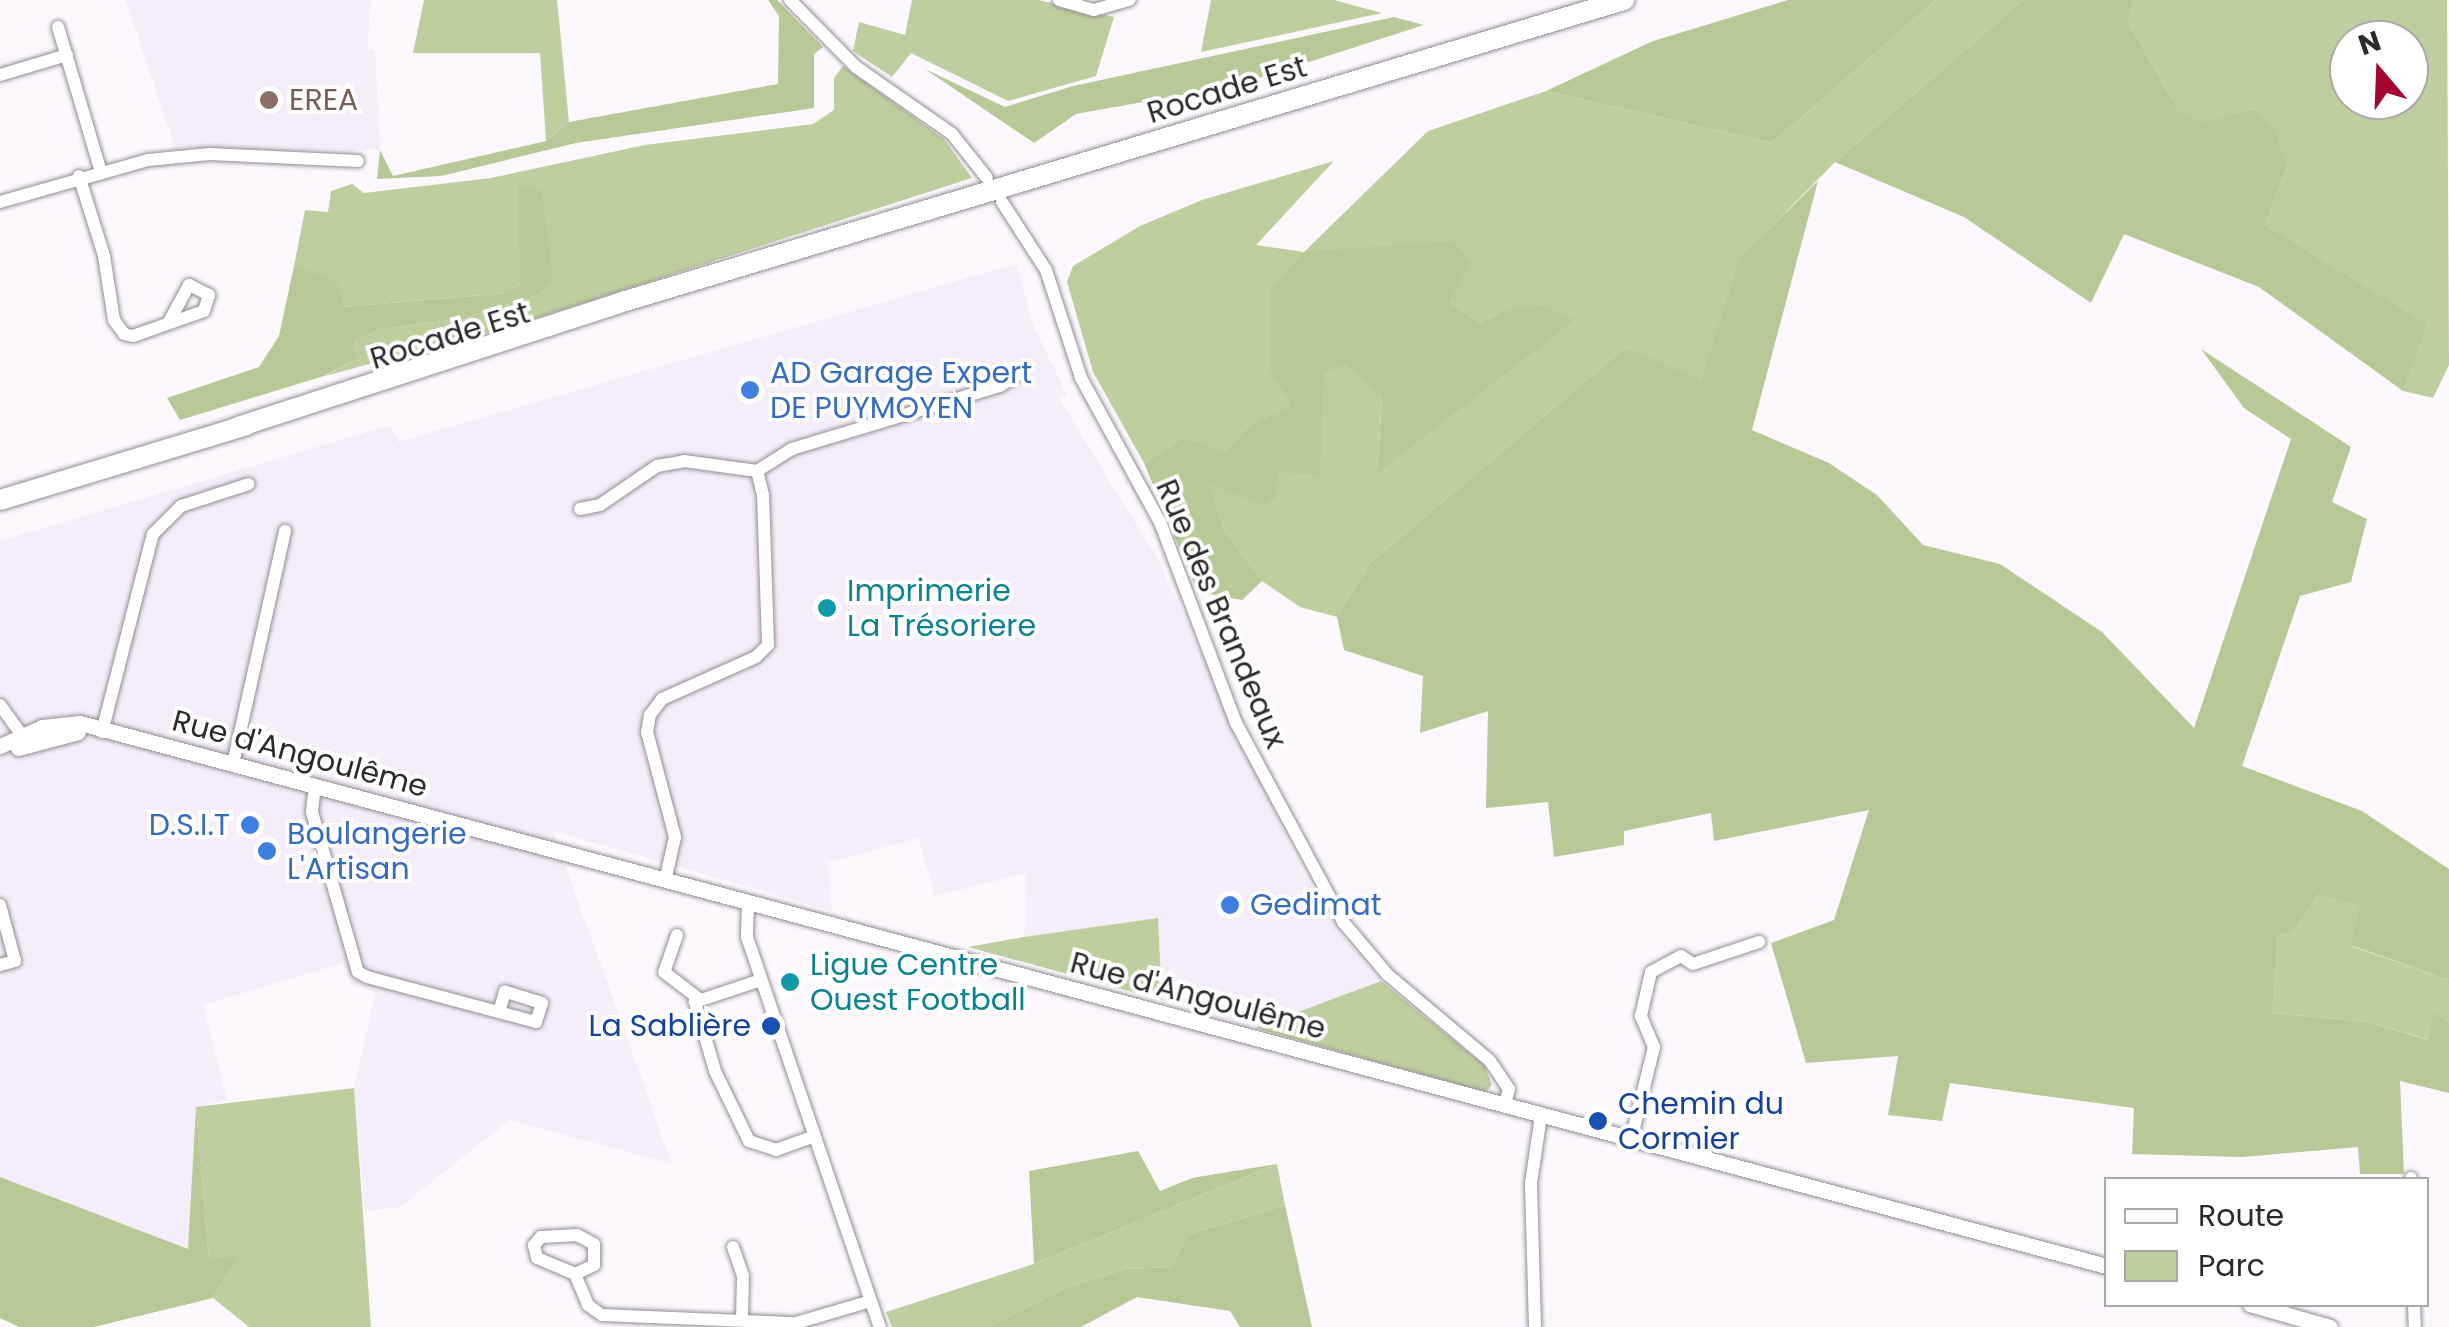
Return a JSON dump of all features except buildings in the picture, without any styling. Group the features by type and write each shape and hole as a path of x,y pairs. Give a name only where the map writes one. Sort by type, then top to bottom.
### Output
{"main road":[{"name":"Rocade Est","path":"0,500 611,319 848,237 1624,0"}],"street":[{"path":"790,0 856,68 952,134 987,178"},
{"path":"1059,0 1094,10 1130,0"},
{"path":"58,27 100,169"},
{"path":"0,75 67,55"},
{"path":"0,202 100,169 210,154 358,161"},
{"path":"79,176 119,328 134,336 170,322"},
{"name":"Rue des Brandeaux","path":"1002,202 1046,270 1081,378 1160,522 1224,696 1333,905 1388,975 1490,1061 1509,1089 1504,1106"},
{"path":"580,509 600,505 657,466 684,460 757,471 792,449 1000,386 1021,373"},
{"path":"665,881 674,837 647,732 650,714 662,699 756,657 768,645 757,471"},
{"path":"102,732 153,534 180,506 249,484"},
{"path":"232,764 285,531"},
{"path":"0,705 26,740"},
{"name":"Rue d'Angoulême","path":"0,756 62,722 315,786 2104,1265"},
{"name":"Rue d'Angoulême","path":"0,746 26,740"},
{"path":"315,786 312,812 358,972 498,1012"},
{"path":"748,904 747,936 760,980 880,1327"},
{"path":"0,905 4,934 16,962 0,965"},
{"path":"678,935 664,972 699,999"},
{"path":"1631,1140 1654,1047 1640,1016 1651,972 1681,956 1693,964 1759,942"},
{"path":"699,999 760,980"},
{"path":"699,999 696,1010 715,1071 745,1137 771,1150 815,1136"},
{"path":"1535,1327 1532,1184 1541,1116"},
{"path":"575,1274 594,1265 594,1244 577,1235 541,1237 534,1245 537,1258 575,1274 588,1304 602,1314 809,1321 871,1301"},
{"path":"733,1247 743,1276 742,1320"},
{"path":"2260,1307 2330,1327"}],"shaded area":[{"name":"EREA","path":"126,0 370,0 368,49 375,50 380,150 176,150"},
{"path":"1016,264 1034,327 1067,395 1060,400 1157,558 1303,873 1343,938 1381,981 1255,1028 1162,1000 1158,919 1024,937 1027,873 935,896 918,838 828,863 832,911 553,831 672,1164 510,1120 400,1207 365,1211 354,1088 376,992 350,984 343,963 203,1005 227,1099 196,1108 188,1250 0,1177 0,541 391,425 398,442"}],"green space":[{"path":"424,0 557,0 569,122 546,141 540,53 413,53"},
{"path":"768,0 777,0 823,47 814,54 814,108 576,143 441,176 377,179 380,150 393,176 546,141 569,122 778,84 779,16"},
{"path":"912,0 1038,0 1114,17 1096,76 1008,101 911,53 892,77 853,51 859,22 905,35"},
{"path":"1211,0 1334,0 1382,13 1201,52"},
{"path":"1788,0 1936,0 1772,143 1546,91 1653,41"},
{"path":"1936,0 2023,0 1835,162 1741,258 1701,381 1626,347 1369,564 1337,617 1300,607 1262,581 1224,530 1207,482 1276,472 1323,372 1345,363 1382,397 1377,472 1507,309 1480,323 1450,302 1304,252 1428,131 1546,91 1772,143"},
{"path":"2023,0 2133,0 2129,23 2178,110 2201,122 2255,109 2274,129 2287,167 2265,225 2427,324 2403,391 2259,287 2124,234 2091,303 1964,217 1835,162"},
{"path":"2133,0 2447,0 2449,365 2433,398 2403,391 2426,324 2265,225 2287,167 2255,109 2200,123 2178,110 2129,23"},
{"path":"1394,17 1424,25 1237,85 1076,114 1034,143 925,69 1005,107 1073,86"},
{"path":"843,66 944,139 972,178 515,325 325,376 358,358 354,341 381,329 465,318 539,295 521,250 520,284 507,293 344,307 294,266 305,210 328,212 331,191 352,184 364,193 491,178 645,145 813,124 834,110 834,78"},
{"path":"1334,161 1256,245 1304,252 1293,406 1248,426 1226,454 1183,437 1144,463 1093,372 1067,282 1073,266 1140,226 1202,200"},
{"path":"1818,181 1752,430 1829,463 1877,495 1923,545 2000,564 2102,632 2194,728 2291,439 2244,408 2201,349 2351,447 2332,502 2367,519 2351,582 2300,596 2242,766 2362,811 2449,869 2449,980 2350,945 2360,906 2318,895 2294,932 2278,935 2273,1013 2368,1022 2428,1040 2434,1012 2449,1023 2449,1093 2400,1081 2404,1174 2360,1174 2358,1147 2243,1157 2132,1154 2134,1108 1950,1083 1942,1121 1888,1115 1898,1056 1806,1063 1771,943 1834,920 1869,810 1714,841 1711,813 1624,831 1624,845 1554,857 1548,802 1486,808 1488,711 1420,733 1423,676 1344,650 1337,617 1369,564 1626,347 1701,380 1740,258"},
{"path":"518,186 542,190 553,278 539,295 465,318 381,329 354,341 358,358 324,376 180,420 167,398 259,367 279,336 294,266 336,281 344,307 507,293 520,284"},
{"path":"1454,241 1470,262 1450,302 1480,323 1507,309 1541,306 1576,319 1377,473 1382,397 1345,364 1324,372 1320,475 1277,472 1276,498 1263,505 1208,483 1224,530 1262,581 1242,600 1198,592 1144,463 1183,437 1226,453 1248,426 1292,406 1270,370 1271,290 1304,252"},
{"path":"2318,895 2361,906 2351,946 2449,980 2449,1023 2435,1013 2429,1040 2368,1022 2273,1013 2278,935 2294,932"},
{"path":"1158,918 1162,1000 968,947 1024,937"},
{"path":"1381,981 1485,1066 1492,1085 1486,1092 1255,1028"},
{"path":"354,1088 371,1327 249,1327 213,1298 237,1257 209,1261 196,1107"},
{"path":"196,1107 209,1260 238,1256 213,1298 94,1327 19,1327 0,1318 0,1177 188,1249"},
{"path":"1138,1151 1160,1191 1192,1178 1277,1164 1034,1264 1029,1171"},
{"path":"1277,1164 1285,1205 1187,1235 1172,1267 1126,1269 1067,1287 989,1327 892,1327 886,1312 1034,1264"},
{"path":"1285,1205 1312,1327 1240,1327 1230,1311 1137,1297 1081,1327 989,1327 1067,1287 1126,1269 1172,1267 1187,1235"}],"place":[{"name":"EREA","path":"269,100"},
{"name":"AD Garage Expert DE PUYMOYEN","path":"750,390"},
{"name":"Imprimerie La Trésoriere","path":"827,608"},
{"name":"D.S.I.T","path":"250,825"},
{"name":"Boulangerie L'Artisan","path":"267,851"},
{"name":"Gedimat","path":"1230,905"},
{"name":"Ligue Centre Ouest Football","path":"790,982"},
{"name":"La Sablière","path":"771,1026"},
{"name":"Chemin du Cormier","path":"1598,1121"}]}
